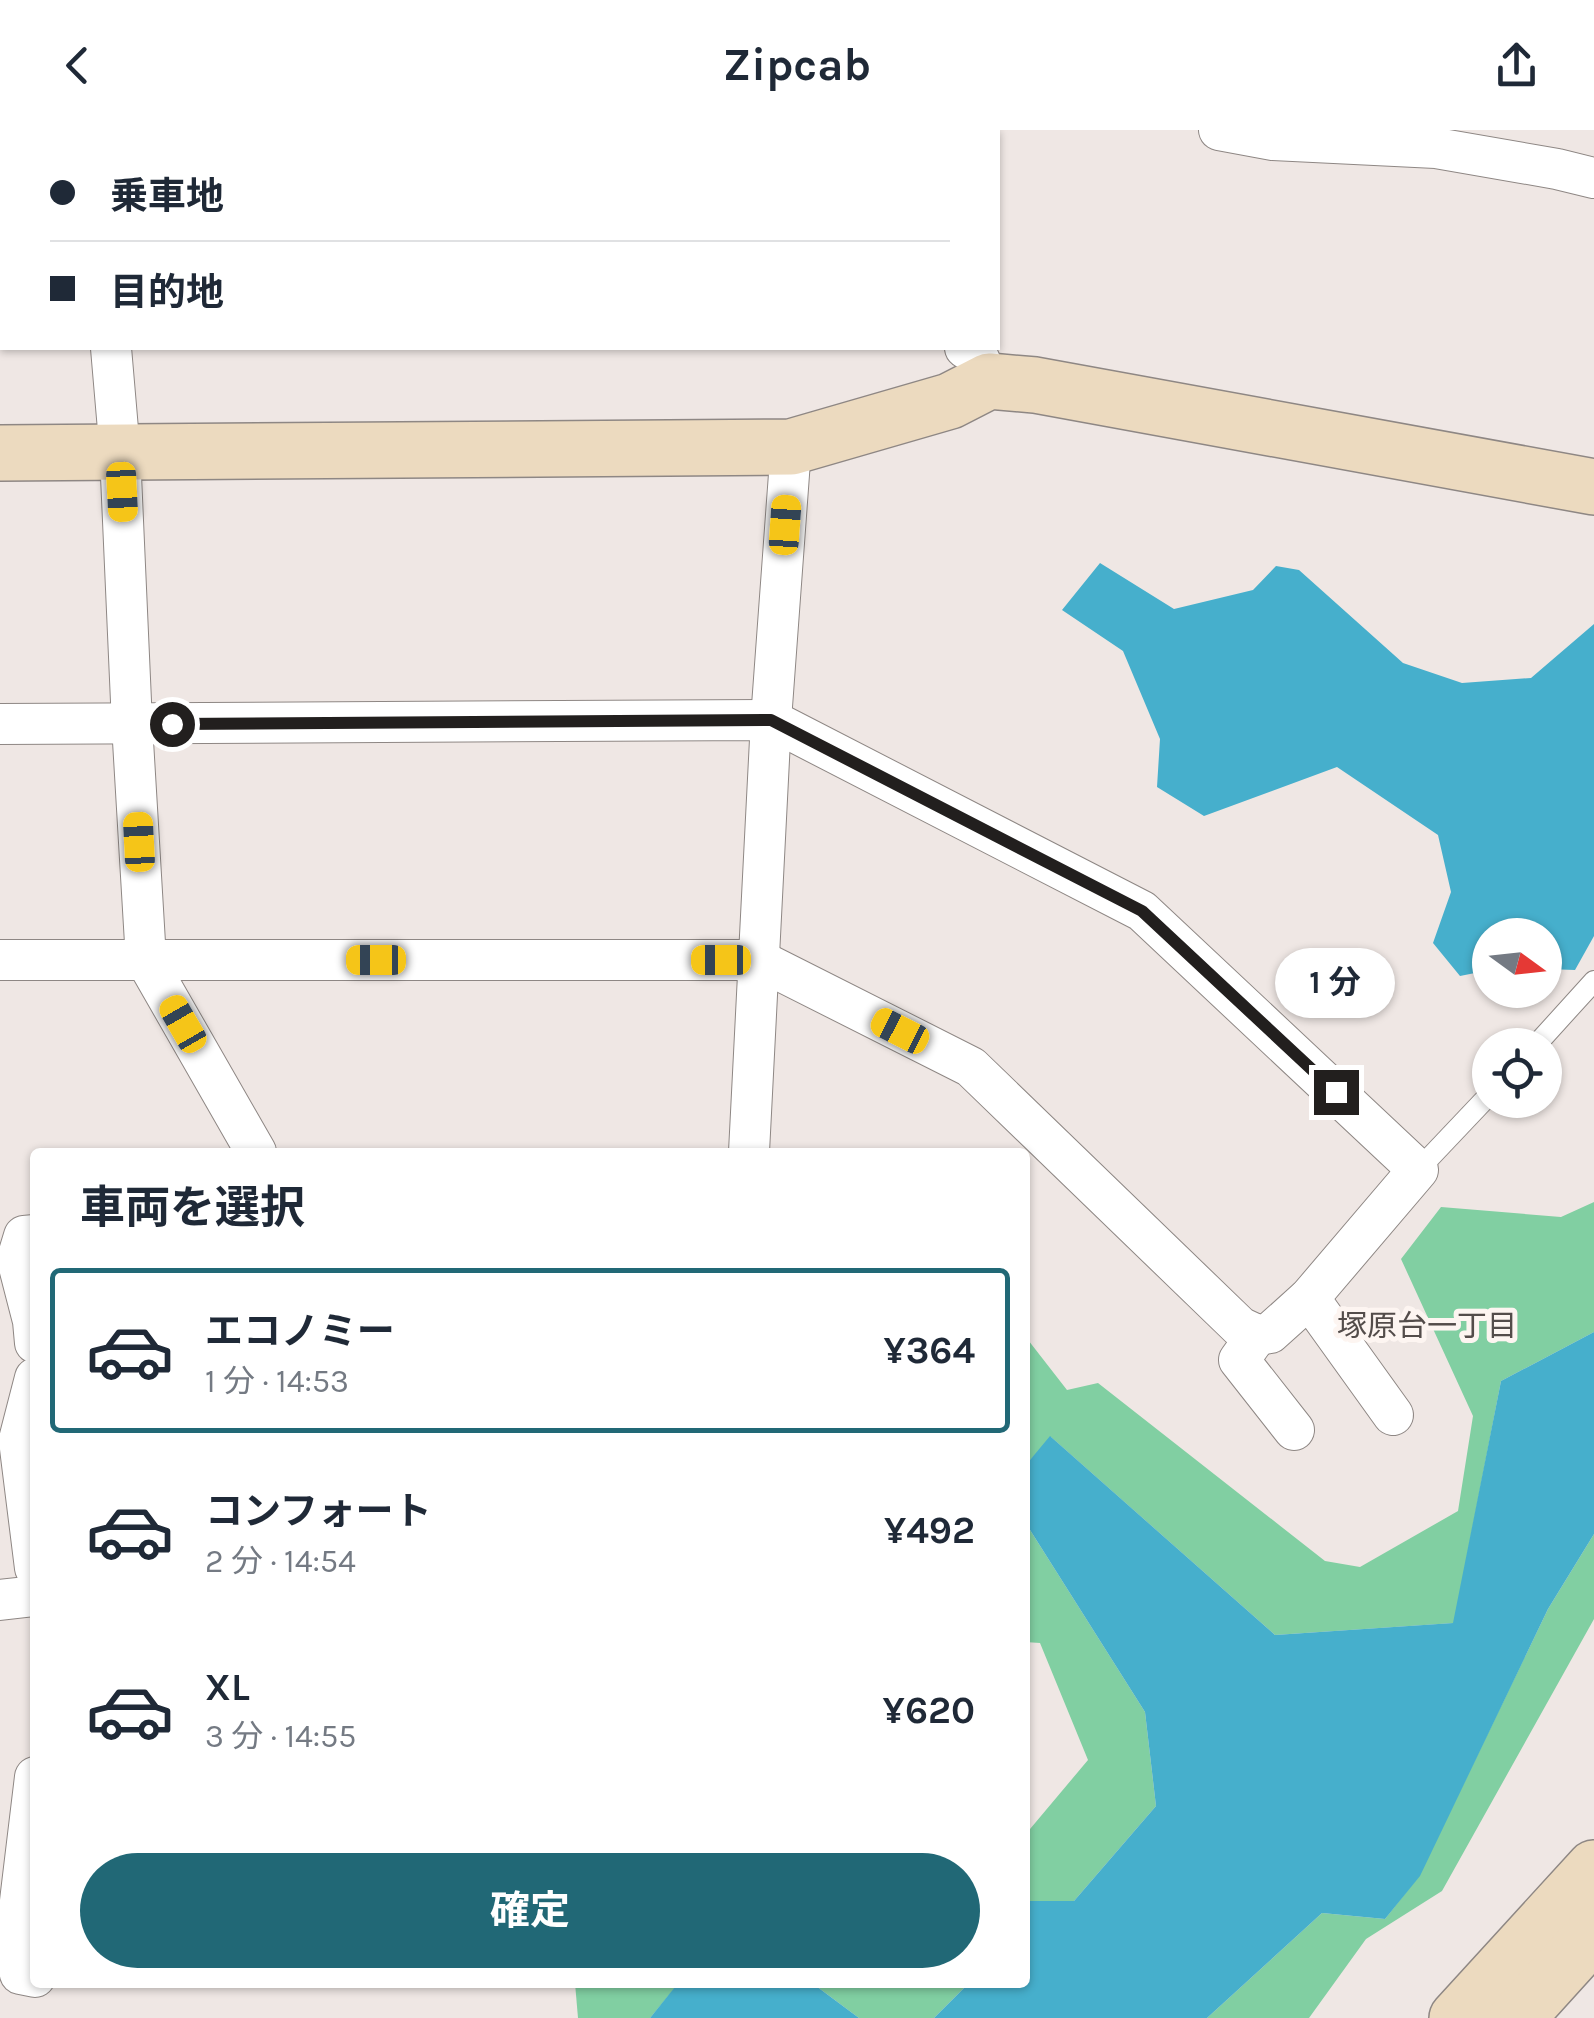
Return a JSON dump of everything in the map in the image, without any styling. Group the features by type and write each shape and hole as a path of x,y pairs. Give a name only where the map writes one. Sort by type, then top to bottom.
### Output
{"street":[{"path":"1219,130 1273,140 1436,148 1594,178"},
{"path":"111,350 146,960 254,1148"},
{"path":"0,453 791,447 950,402 977,364 1035,385 1594,487"},
{"path":"749,1148 771,720 791,447"},
{"path":"0,724 771,720 1142,911 1418,1170 1309,1298 1270,1333 1257,1335 1240,1326 970,1067 759,960 0,960"},
{"path":"30,1235 24,1236 17,1260 30,1310"},
{"path":"1309,1298 1393,1415"},
{"path":"1257,1335 1239,1360 1294,1430"},
{"path":"30,1397 19,1440 30,1528"},
{"path":"0,1600 30,1597"},
{"path":"30,1818 14,1951 20,1974 30,1976"},
{"path":"1457,2018 1594,1868"},
{"path":"1517,2018 1594,1934"}],"lane":[{"path":"1551,1028 1594,981"},
{"path":"1418,1170 1472,1113"}],"green space":[{"path":"1594,1202 1594,1332 1501,1381 1454,1623 1275,1635 1051,1437 1030,1460 1030,1342 1067,1390 1098,1383 1325,1561 1360,1567 1458,1511 1473,1416 1401,1259 1441,1207 1561,1217"},
{"path":"1030,1530 1145,1712 1156,1806 1074,1901 1030,1901 1030,1829 1088,1760 1040,1643 1030,1642"},
{"path":"1594,1534 1594,1619 1442,1891 1366,1939 1309,2018 1207,2018 1322,1913 1385,1919 1419,1876 1548,1609"},
{"path":"576,1988 675,1988 650,2018 578,2018"},
{"path":"819,1988 964,1988 934,2018 859,2018"}],"water":[{"path":"1100,563 1174,609 1253,590 1276,566 1299,570 1403,663 1462,683 1531,678 1594,624 1594,936 1575,970 1562,970 1562,918 1472,918 1472,974 1460,976 1433,943 1451,892 1438,835 1337,767 1204,816 1157,787 1160,739 1123,651 1062,610"},
{"path":"1594,1332 1594,1534 1548,1609 1420,1876 1385,1919 1322,1913 1207,2018 934,2018 964,1988 1030,1988 1030,1901 1074,1901 1156,1806 1145,1712 1030,1530 1030,1460 1050,1436 1275,1635 1453,1623 1501,1381"},
{"path":"674,1988 819,1988 859,2018 650,2018"}],"district":[{"name":"塚原台一丁目","path":"1427,1326"}],"route":[{"path":"172,724 771,720 1142,911 1336,1092"}]}
